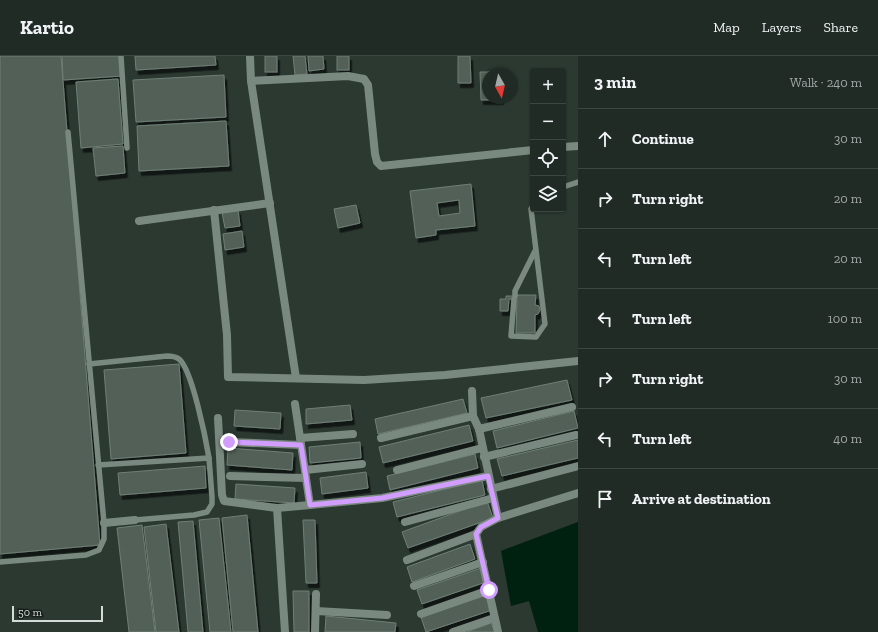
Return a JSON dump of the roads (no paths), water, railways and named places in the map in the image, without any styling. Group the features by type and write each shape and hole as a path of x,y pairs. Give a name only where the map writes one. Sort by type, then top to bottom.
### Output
{"street":[{"path":"250,56 251,81 296,378"},
{"path":"251,81 348,76 364,79 368,85 375,154 377,162 381,166 530,150"},
{"path":"566,147 578,146"},
{"path":"139,221 270,203"},
{"path":"214,210 227,335 228,377 364,380 445,375 578,361"},
{"path":"472,391 473,416 479,429 498,518"},
{"path":"295,404 310,505"},
{"path":"479,429 572,407"},
{"path":"381,438 473,416"},
{"path":"218,418 222,495 224,501 277,508 310,505 382,498 488,476"},
{"path":"229,442 300,442 353,434"},
{"path":"484,457 576,435"},
{"path":"397,470 482,448"},
{"path":"230,476 305,474 362,464"},
{"path":"491,489 578,466"},
{"path":"407,560 476,534 481,527 498,518 578,493"},
{"path":"405,522 494,498"},
{"path":"277,508 285,632"},
{"path":"104,523 135,520"},
{"path":"476,534 498,632"},
{"path":"414,586 483,562"},
{"path":"421,614 489,590"},
{"path":"315,632 316,594"},
{"path":"316,611 387,615"},
{"path":"453,632 494,618"}],"lane":[{"path":"121,56 127,148"},
{"path":"0,562 86,555 99,550 104,539 104,523 68,132"},
{"path":"566,185 578,182"},
{"path":"531,212 545,324 536,337 511,336 515,291 536,251"},
{"path":"89,364 174,356 179,359 186,370 198,407 209,458 212,504 207,512 194,515 135,520"},
{"path":"98,465 209,458"}]}
